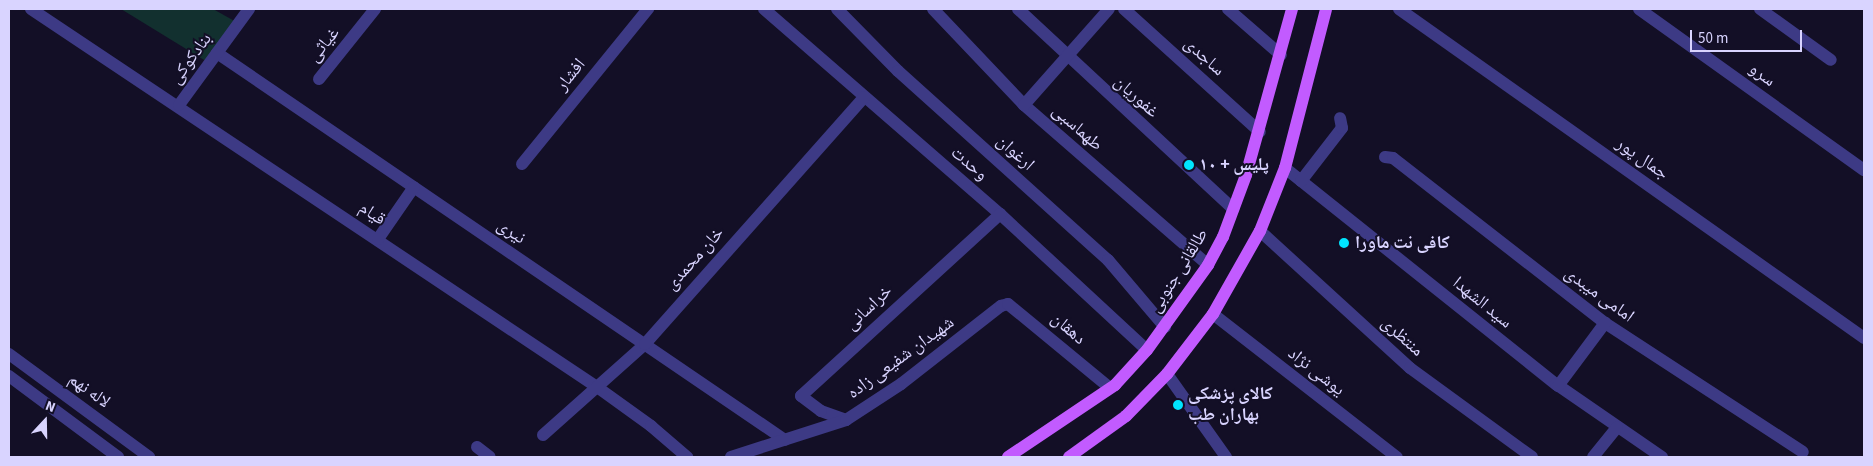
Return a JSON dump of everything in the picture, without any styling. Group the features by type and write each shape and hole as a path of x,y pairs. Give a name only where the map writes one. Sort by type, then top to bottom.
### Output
{"main road":[{"name":"طالقانی جنوبی","path":"1008,457 1110,388 1147,350 1208,265 1233,209 1260,132 1292,9"},
{"path":"1069,457 1126,416 1167,374 1213,314 1260,231 1285,168 1326,9"}],"street":[{"name":"قیام","path":"32,9 179,105 597,387 651,426 687,457"},
{"name":"بنادکوکی","path":"179,105 249,9"},
{"name":"غیاثی","path":"319,79 375,9"},
{"name":"افشار","path":"522,164 648,9"},
{"name":"وحدت","path":"764,9 1000,214 1147,350"},
{"name":"ارغوان","path":"837,9 898,71 1108,260 1165,327"},
{"name":"طهماسبی","path":"933,9 1024,105 1208,265"},
{"name":"غفوریان","path":"1018,9 1066,57 1233,209"},
{"path":"1024,105 1109,9"},
{"name":"ساجدی","path":"1124,9 1260,132"},
{"path":"1228,9 1281,55"},
{"name":"جمال پور","path":"1399,9 1864,338"},
{"name":"سرو","path":"1639,9 1864,170"},
{"path":"1760,9 1830,60"},
{"name":"نیری","path":"217,53 785,440"},
{"name":"خان محمدی","path":"543,435 645,344 864,97"},
{"path":"1301,181 1342,128 1342,120"},
{"name":"امامی میبدی","path":"1384,157 1393,158 1605,323 1803,452"},
{"name":"سید الشهدا","path":"1285,168 1558,386 1662,457"},
{"path":"378,239 414,187"},
{"name":"خراسانی","path":"846,420 820,411 801,396 1000,214"},
{"name":"منتظری","path":"1260,231 1410,368 1532,457"},
{"name":"دهقان","path":"1001,306 1008,304 1016,308 1110,388"},
{"name":"شهیدان شفیعی زاده","path":"731,457 846,420 901,384 1001,306"},
{"name":"یوشی نژاد","path":"1213,314 1397,457"},
{"path":"1558,386 1605,323"},
{"name":"لاله نهم","path":"9,354 149,457"},
{"path":"1167,374 1226,457"},
{"name":"لاله نهم","path":"9,376 118,457"},
{"path":"1593,457 1617,426"},
{"path":"477,447 490,457"}],"green space":[{"path":"121,9 213,9 238,23 209,63"}],"place":[{"name":"پلیس + ۱۰","path":"1189,165"},
{"name":"کافی نت ماورا","path":"1344,243"},
{"name":"کالای پزشکی بهاران طب","path":"1178,405"}]}
